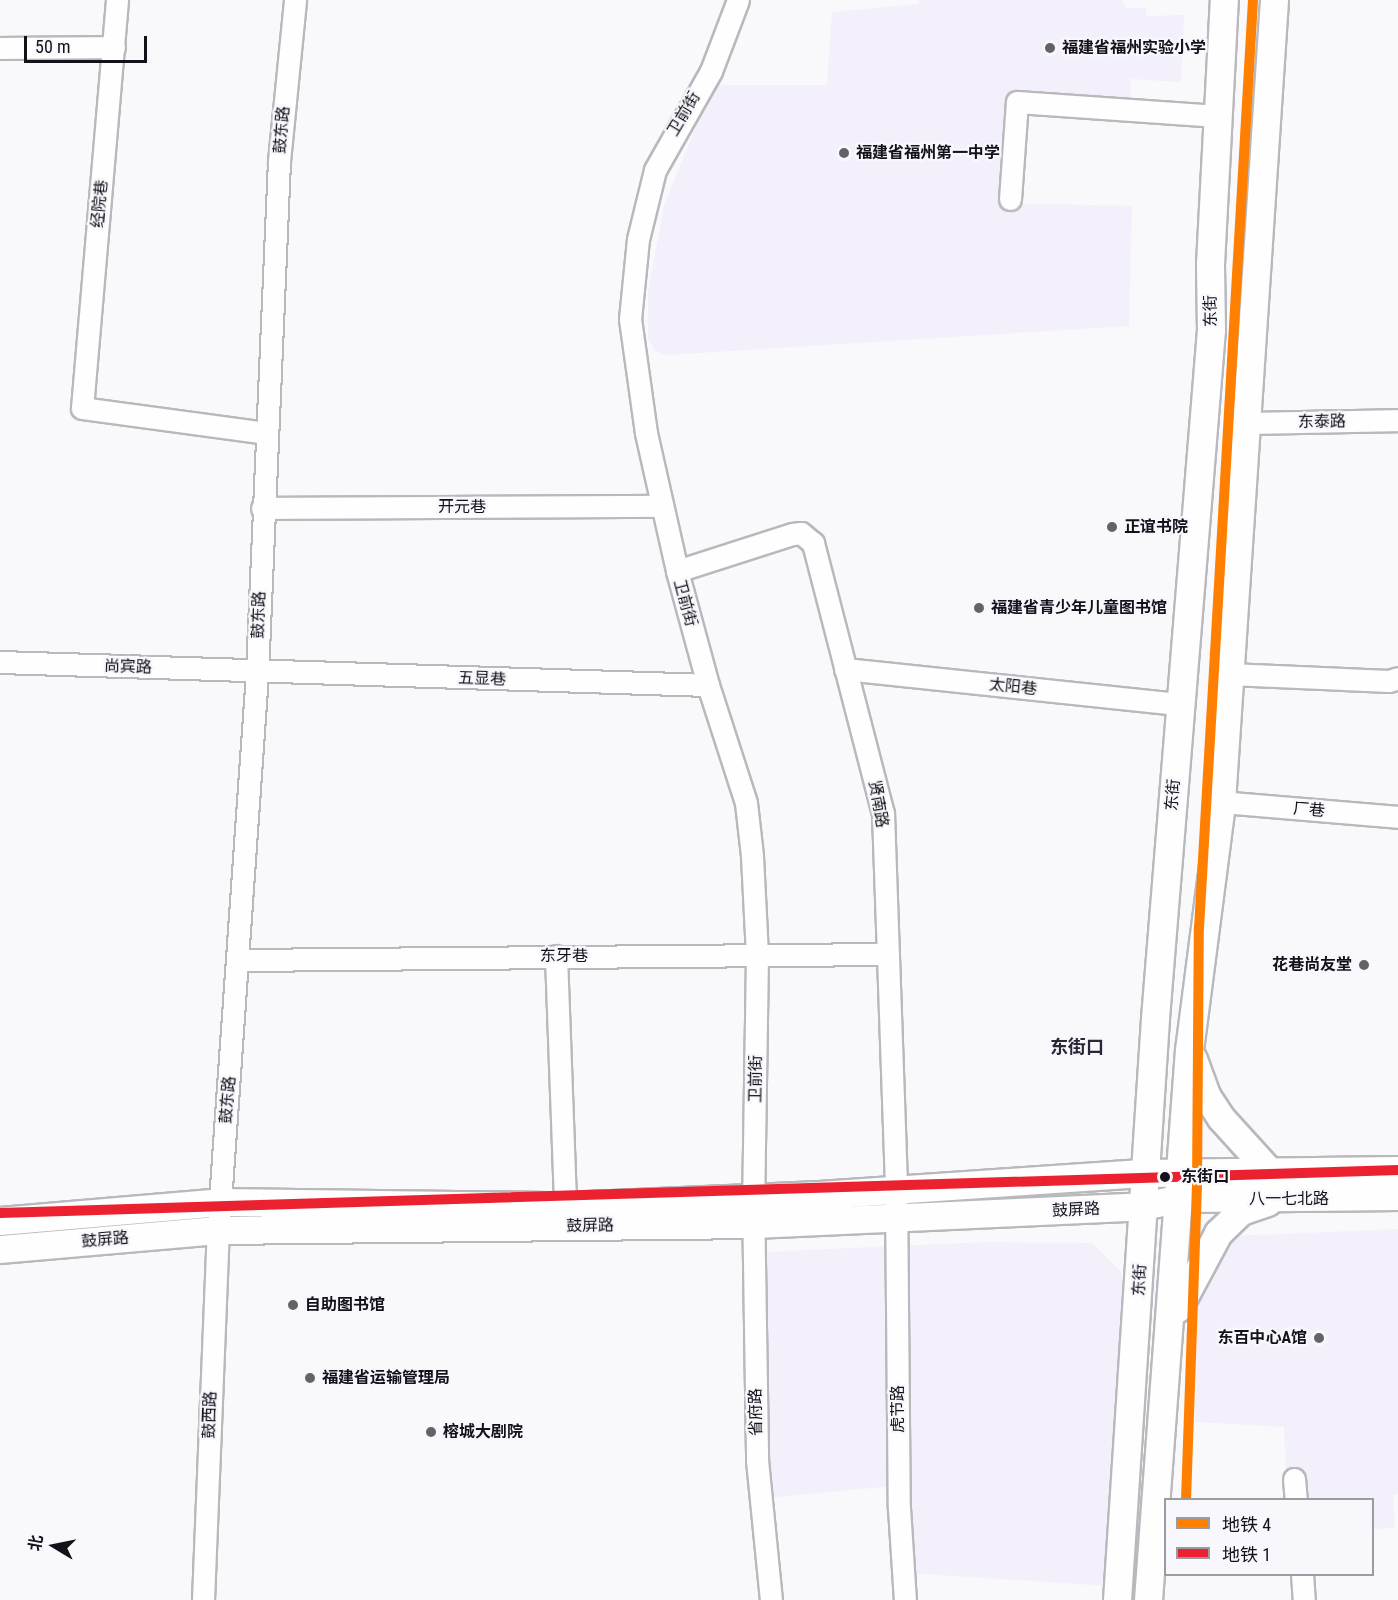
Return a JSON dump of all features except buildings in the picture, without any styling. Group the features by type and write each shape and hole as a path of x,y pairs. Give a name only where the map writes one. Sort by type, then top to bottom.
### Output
{"main road":[{"name":"东街","path":"1118,1595 1145,1173 1211,330 1210,264 1224,0"},
{"path":"1148,1600 1181,1185 1189,1050 1221,802 1274,0"},
{"path":"1189,1050 1206,1095 1244,1146 1269,1171"},
{"name":"八一七北路","path":"1181,1185 1269,1171 1398,1170"},
{"name":"八一七北路","path":"753,1211 896,1190 1145,1173 1181,1185 1276,1199 1398,1196"},
{"name":"鼓屏路","path":"0,1221 220,1202 565,1206 753,1211 896,1218 1143,1206 1181,1185"},
{"path":"1170,1326 1218,1233 1241,1211 1276,1199"},
{"name":"鼓屏路","path":"0,1249 218,1230 753,1211"}],"street":[{"name":"经院巷","path":"117,0 82,408 266,433"},
{"name":"鼓东路","path":"218,1230 239,960 257,672 262,508 279,161 295,0"},
{"name":"卫前街","path":"738,0 711,71 655,170 638,239 630,319 641,403 677,571 708,685 746,803 757,956 753,1211"},
{"path":"0,48 114,47"},
{"path":"1010,199 1017,102 1218,116"},
{"name":"东泰路","path":"1245,423 1398,420"},
{"name":"开元巷","path":"262,508 662,506"},
{"name":"贤南路","path":"677,571 801,533 813,543 883,813 896,1218"},
{"name":"尚宾路","path":"0,662 257,672"},
{"name":"太阳巷","path":"845,669 1180,704"},
{"name":"五显巷","path":"257,672 708,685"},
{"path":"1229,674 1389,681 1398,678"},
{"name":"厂巷","path":"1221,802 1398,817"},
{"name":"东牙巷","path":"239,960 888,954"},
{"path":"556,956 565,1206"},
{"name":"省府路","path":"753,1211 757,1460 771,1600"},
{"name":"虎节路","path":"896,1218 898,1508 905,1600"},
{"name":"鼓西路","path":"203,1600 218,1230"},
{"path":"1302,1576 1304,1600"}],"shaded area":[{"name":"福建省福州第一中学","path":"919,0 1122,0 1127,8 1146,8 1146,16 1184,15 1181,82 1131,79 1130,99 1007,94 1002,203 1132,206 1129,326 667,355 655,351 648,339 648,291 664,205 713,85 827,85 832,12 919,4"},
{"path":"1398,1229 1398,1494 1393,1495 1395,1528 1374,1529 1374,1498 1287,1498 1284,1427 1195,1422 1198,1299 1203,1272 1232,1236"},
{"path":"984,1242 1092,1243 1121,1272 1131,1317 1108,1586 908,1573 894,1486 766,1498 762,1252"}],"metro line":[{"name":"4","path":"1186,1498 1197,1187 1199,928 1253,0"},
{"name":"1","path":"0,1213 1398,1170"}],"place":[{"name":"福建省福州实验小学","path":"1050,48"},
{"name":"福建省福州第一中学","path":"844,153"},
{"name":"正谊书院","path":"1112,527"},
{"name":"福建省青少年儿童图书馆","path":"979,608"},
{"name":"花巷尚友堂","path":"1364,965"},
{"name":"东街口","path":"1165,1177"},
{"name":"自助图书馆","path":"293,1305"},
{"name":"东百中心A馆","path":"1319,1338"},
{"name":"福建省运输管理局","path":"310,1378"},
{"name":"榕城大剧院","path":"431,1432"}],"district":[{"name":"东街口","path":"1077,1047"}]}
